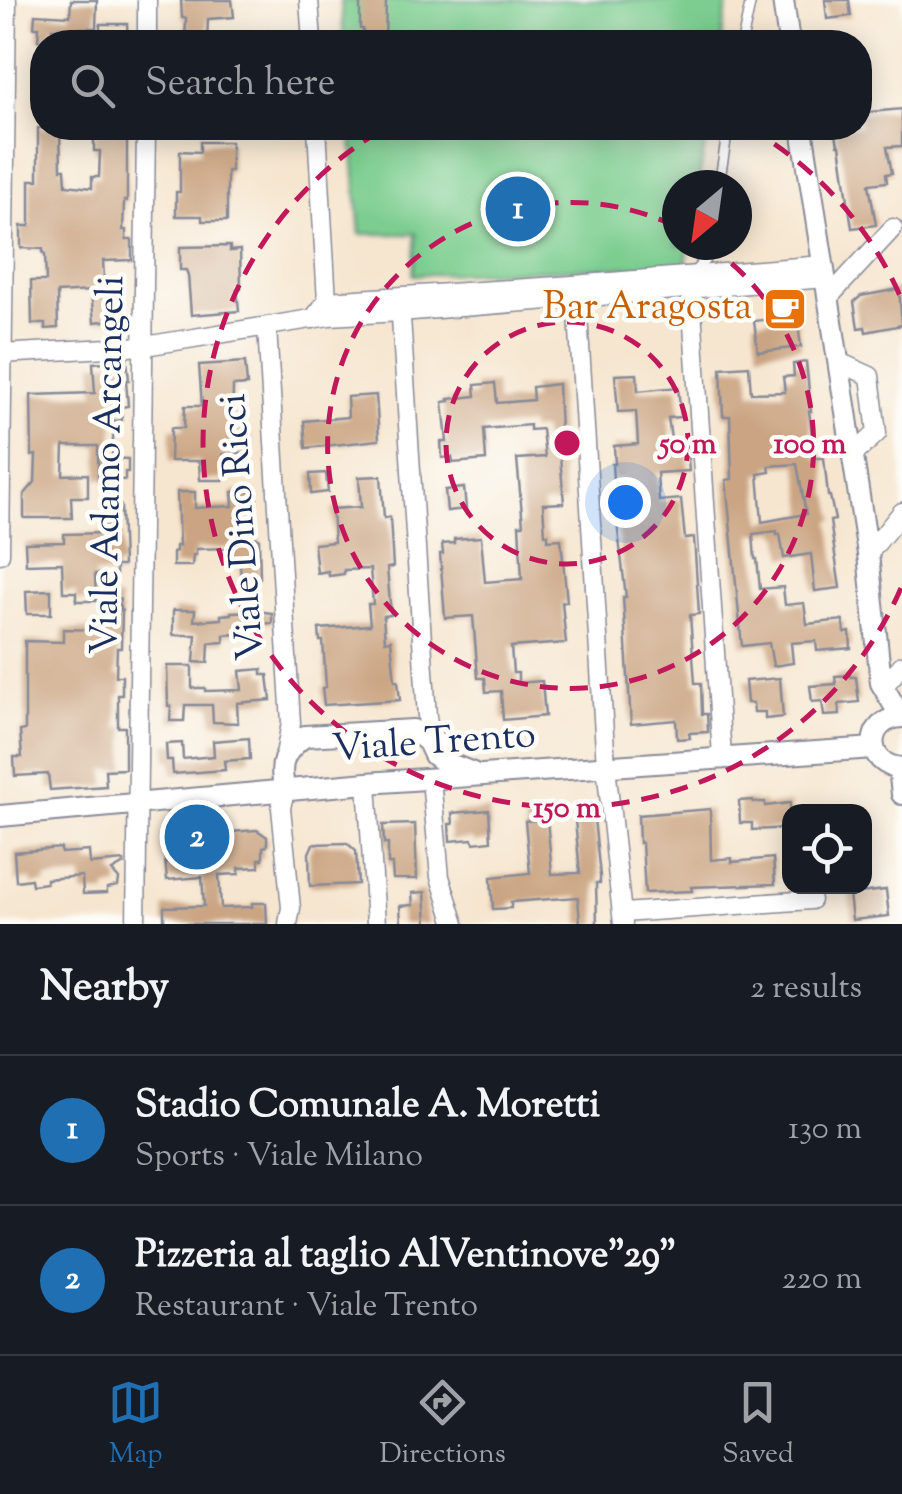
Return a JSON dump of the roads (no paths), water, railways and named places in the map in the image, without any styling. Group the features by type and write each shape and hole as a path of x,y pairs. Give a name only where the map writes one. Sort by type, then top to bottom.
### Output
{"street":[{"path":"0,554 7,0"},
{"path":"147,30 148,0"},
{"path":"310,0 311,30"},
{"path":"783,0 787,30"},
{"name":"Viale Adamo Arcangeli","path":"136,924 146,140"},
{"path":"313,319 327,301 318,140"},
{"path":"804,140 868,554 882,685 880,726"},
{"path":"2,354 144,346 400,304 690,281 826,280 893,228"},
{"path":"690,281 722,757"},
{"path":"575,292 606,766 623,918 812,900"},
{"path":"327,301 400,304"},
{"path":"400,304 429,730 456,767"},
{"name":"Viale Dino Ricci","path":"267,327 298,730"},
{"path":"868,554 902,512"},
{"path":"882,685 902,665"},
{"path":"882,685 902,717 886,720 880,726 875,732 874,748 883,762 900,768 902,794"},
{"path":"412,730 426,705"},
{"path":"288,924 291,908 281,808 286,790 280,773 298,730 412,730 428,742 434,754 456,767 485,775"},
{"name":"Viale Trento","path":"0,816 367,783 874,748"},
{"path":"434,754 423,779 440,877 455,924"},
{"path":"367,783 376,924"}],"lane":[{"path":"745,30 751,0"},
{"path":"722,170 726,140"},
{"path":"690,281 705,260"}],"place":[{"name":"Stadio Comunale A. Moretti","path":"518,209"},
{"name":"Bar Aragosta","path":"785,309"},
{"name":"Pizzeria al taglio AlVentinove\"29\"","path":"197,837"}]}
